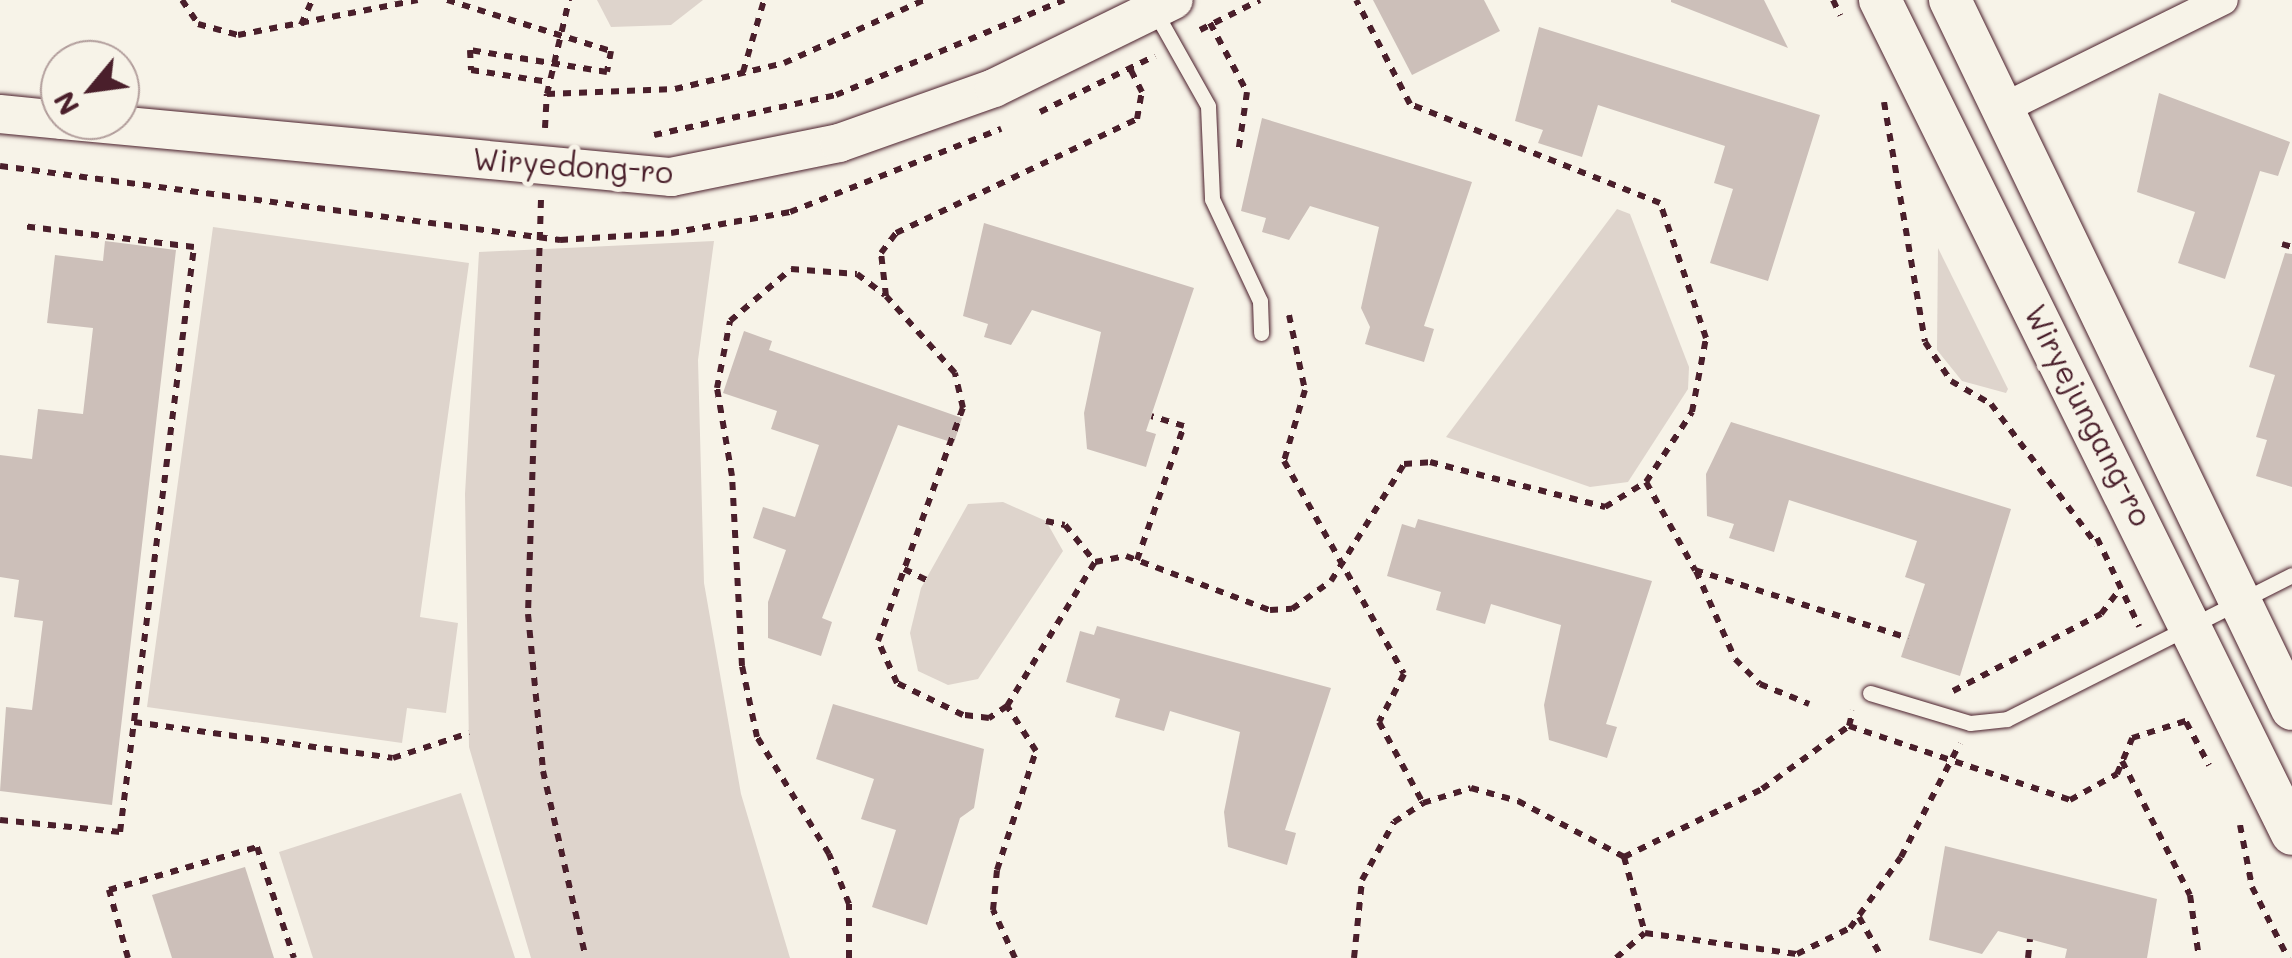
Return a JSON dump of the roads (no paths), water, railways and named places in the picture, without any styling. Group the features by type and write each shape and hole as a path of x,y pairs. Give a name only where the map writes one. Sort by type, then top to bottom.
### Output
{"main road":[{"name":"Wiryejungang-ro","path":"1880,0 2196,627 2292,834"},
{"name":"Wiryejungang-ro","path":"1950,0 2292,709"}],"street":[{"path":"2004,108 2223,0"},
{"name":"Wiryedong-ro","path":"140,127 671,177 839,143 994,88 1170,5"},
{"name":"Wiryedong-ro","path":"0,114 40,118"}],"lane":[{"path":"1170,5 1208,106 1212,199 1260,301 1262,333"},
{"path":"1870,693 1970,723 2007,719 2242,605 2292,575"}]}
